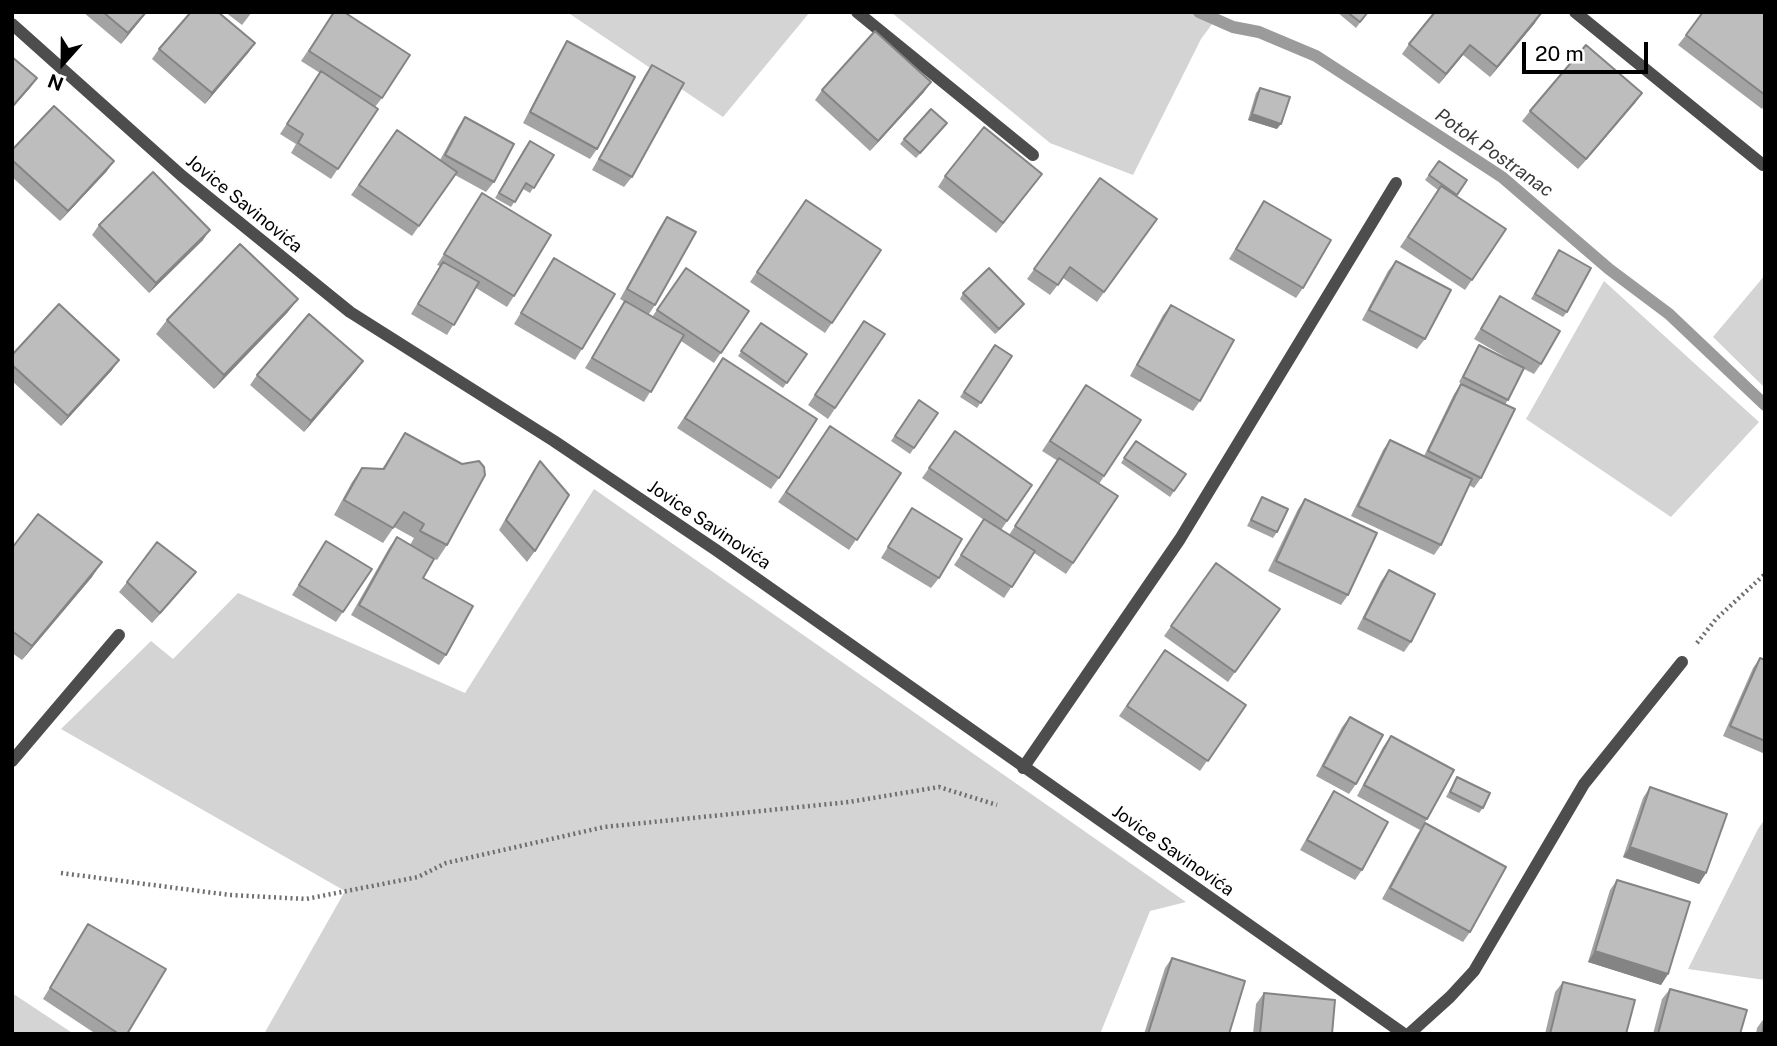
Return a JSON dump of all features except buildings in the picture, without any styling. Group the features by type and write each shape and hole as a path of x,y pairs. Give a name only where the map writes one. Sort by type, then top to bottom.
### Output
{"street":[{"path":"857,12 1033,155"},
{"path":"1575,12 1763,165"},
{"name":"Jovice Savinovića","path":"12,24 182,176 351,312 554,441 705,542 1023,768 1406,1034"},
{"path":"1023,768 1180,539 1396,183"},
{"path":"12,761 119,635"},
{"path":"1406,1034 1450,997 1474,971 1584,784 1682,662"}],"path":[{"path":"1682,662 1716,619 1765,574"},
{"path":"61,873 230,895 306,899 418,877 446,863 604,827 849,802 939,787 997,805"}],"shaded area":[{"path":"567,12 810,12 723,117"},
{"path":"891,12 1221,12 1201,39 1133,175 1050,143"},
{"path":"1765,275 1765,388 1713,337"},
{"path":"1604,281 1759,422 1671,517 1526,419"},
{"path":"594,489 1186,902 1150,911 1100,1034 264,1034 345,891 61,729 151,641 173,659 238,593 465,693"},
{"path":"1765,819 1765,980 1688,969 1758,829"},
{"path":"12,993 74,1034 12,1034"}],"waterway":[{"name":"Potok Postranac","path":"1199,12 1233,27 1259,32 1316,56 1502,177 1609,269 1669,314 1765,405"}]}
